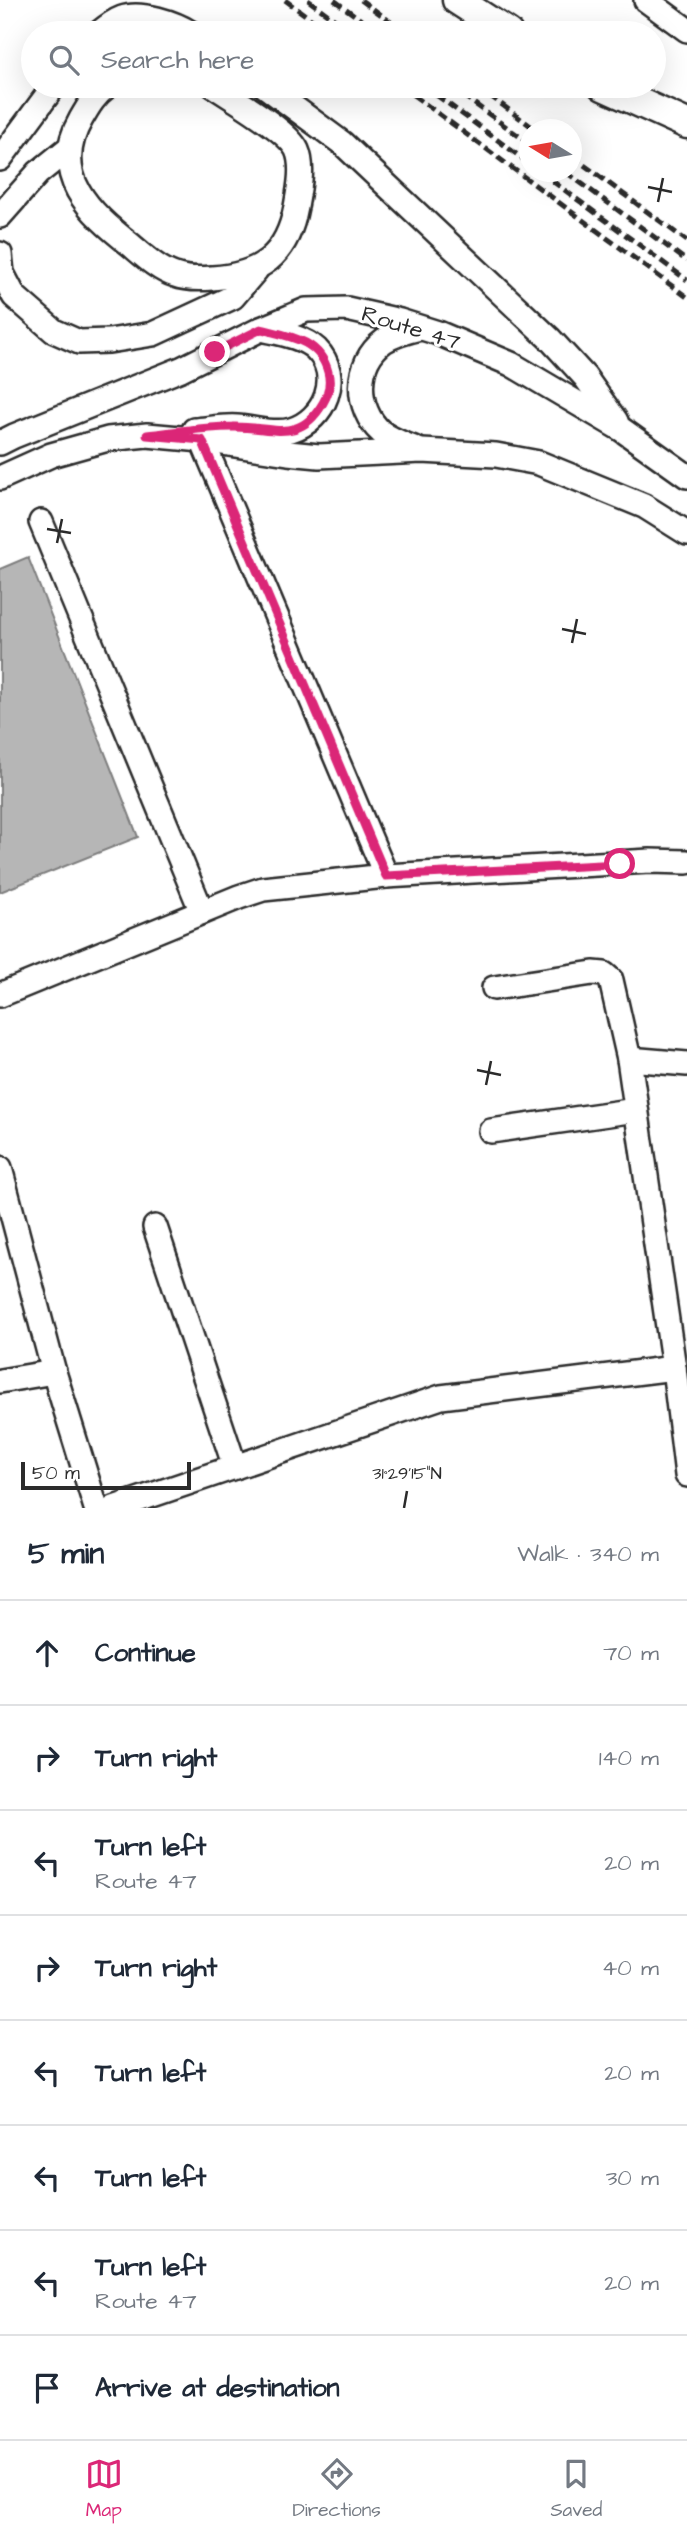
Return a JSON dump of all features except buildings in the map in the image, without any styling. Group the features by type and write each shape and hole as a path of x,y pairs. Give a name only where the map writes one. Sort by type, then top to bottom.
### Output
{"main road":[{"path":"457,0 489,21"},
{"path":"630,98 687,124"}],"street":[{"path":"646,0 687,30"},
{"path":"118,21 144,16 159,21"},
{"path":"0,159 45,98"},
{"path":"91,98 69,148 71,178 87,206 150,260 175,275 229,277 256,270"},
{"path":"0,254 2,273 14,296 54,331 79,342 109,341 153,334 233,297 256,270 279,251 294,218 301,184 298,150 287,135 232,98"},
{"path":"281,98 342,143 550,340 585,377 621,429"},
{"path":"0,216 38,173 69,148"},
{"name":"Route 47","path":"0,443 181,369 306,310 347,309 420,328 510,364 621,429 687,476"},
{"path":"420,328 401,332 382,342 369,358 361,378 361,398 369,418 382,433 422,451"},
{"path":"0,478 51,455 108,439 234,426 287,432 302,426 314,415 329,393 330,376 324,360 315,348 305,342 261,329"},
{"path":"147,435 320,456 422,451 496,455 539,463 644,506 687,533"},
{"path":"202,440 386,876"},
{"path":"41,522 202,912"},
{"path":"0,995 263,889 386,876 650,861 687,862"},
{"path":"494,988 593,973 604,974 611,980 629,1059 679,1375 687,1475"},
{"path":"629,1059 687,1064"},
{"path":"491,1131 636,1110"},
{"path":"0,1168 54,1372 96,1508"},
{"path":"155,1227 235,1467"},
{"path":"0,1381 54,1372"},
{"path":"114,1508 441,1397 679,1375"}],"shaded area":[{"path":"28,557 138,837 0,892 0,569"}],"railway":[{"path":"285,0 314,21"},
{"path":"308,0 337,21"},
{"path":"334,0 363,21"},
{"path":"361,0 390,21"},
{"path":"417,98 687,297"},
{"path":"440,98 519,156"},
{"path":"467,98 519,136"},
{"path":"493,98 521,119"},
{"path":"582,163 687,241"},
{"path":"554,182 687,280"},
{"path":"580,182 687,261"}],"route":[{"path":"215,352 261,329 292,336 315,348 324,360 330,376 329,393 321,406 302,426 287,432 234,426 147,435 202,440 386,876 620,864"}]}
